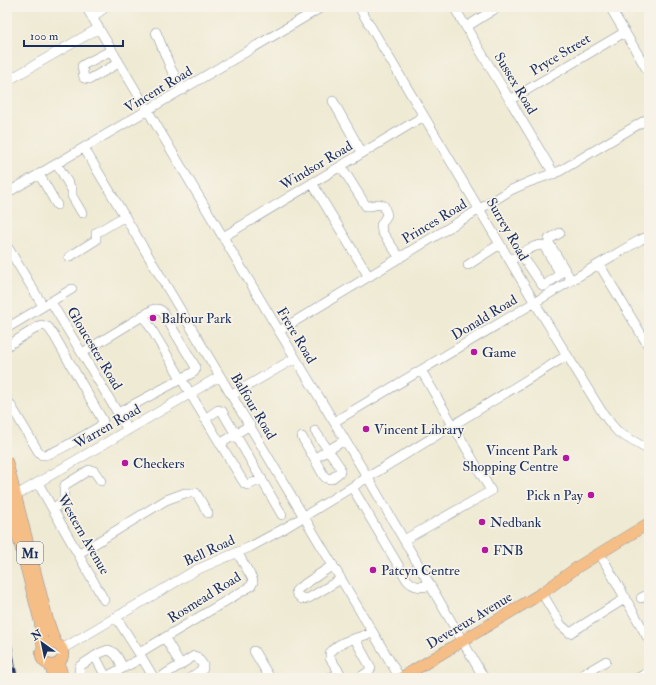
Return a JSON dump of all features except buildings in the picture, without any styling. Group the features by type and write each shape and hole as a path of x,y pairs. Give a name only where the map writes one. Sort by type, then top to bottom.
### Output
{"main road":[{"name":"M1","path":"7,462 10,496 40,622 43,648 41,651 42,659 47,664 55,664"},
{"name":"M1","path":"10,496 46,613 63,656 55,664 54,678"},
{"name":"Devereux Avenue","path":"552,587 579,566 649,523"},
{"name":"Devereux Avenue","path":"400,678 552,587 582,572 649,532"},
{"path":"43,648 49,644 59,647"},
{"name":"M1","path":"55,664 63,678"}],"street":[{"name":"Frere Road","path":"86,7 278,332 368,478 484,678"},
{"path":"92,17 106,7"},
{"name":"Vincent Road","path":"7,193 322,7"},
{"name":"Surrey Road","path":"359,7 566,356 610,424 619,433 649,450"},
{"name":"Sussex Road","path":"454,7 554,174"},
{"path":"466,27 498,7"},
{"path":"610,7 649,72"},
{"path":"7,81 99,28"},
{"path":"156,32 171,69 183,90"},
{"name":"Pryce Street","path":"510,100 625,32"},
{"path":"112,50 82,66 84,78 90,79 119,63"},
{"path":"333,101 362,153"},
{"name":"Windsor Road","path":"223,237 424,116"},
{"name":"Princes Road","path":"278,332 504,194 526,183 554,174 649,118"},
{"name":"Balfour Road","path":"84,148 400,678"},
{"path":"57,164 72,190 72,196 82,213"},
{"path":"341,166 366,206 379,204 384,206 387,215 381,225 382,232 400,258"},
{"path":"39,174 57,205"},
{"path":"312,183 369,277"},
{"path":"69,256 96,240 96,233 125,216"},
{"path":"560,233 549,239 549,243 571,280"},
{"name":"Donald Road","path":"334,422 535,303 571,280 649,236"},
{"path":"468,265 500,244"},
{"path":"510,261 521,254 537,245 542,244 559,271 559,275 550,282 542,285 521,254"},
{"name":"Gloucester Road","path":"7,246 82,353 128,430"},
{"path":"599,264 649,347"},
{"path":"17,340 9,327 72,289"},
{"path":"82,353 154,309 162,311 191,360 195,370 194,372 118,413"},
{"path":"143,315 245,484 248,485 262,480"},
{"path":"7,346 41,325 49,328 103,421 101,426 48,455 42,456 39,454 7,399"},
{"name":"Bell Road","path":"59,647 116,617 196,570 265,539 368,478 566,356"},
{"path":"232,395 294,358"},
{"path":"404,540 490,491 421,370"},
{"name":"Warren Road","path":"10,496 38,482 220,376"},
{"path":"205,419 218,410 224,414 282,515"},
{"path":"220,444 250,425"},
{"path":"302,437 326,478 331,479 341,470 315,431"},
{"path":"74,440 83,456"},
{"path":"315,458 345,440"},
{"path":"53,509 64,500 65,485 89,470 94,471 101,481"},
{"name":"Western Avenue","path":"38,482 104,600"},
{"path":"352,487 407,580 415,586 430,586"},
{"path":"78,554 153,507 185,493 196,493 208,513"},
{"name":"Rosmead Road","path":"105,677 123,668 165,638 251,586 253,582 252,578 237,552"},
{"path":"603,559 649,640"},
{"path":"333,565 299,588 296,591 297,594 302,599 309,598 341,579"},
{"path":"542,593 561,625 570,633 626,598"},
{"path":"116,617 154,678"},
{"path":"329,678 341,675 330,658 330,653 334,648 344,642 372,633"},
{"path":"165,638 181,664"},
{"path":"355,639 371,668 359,678"},
{"path":"82,678 79,671 80,666 104,651 110,650 116,654 123,668"},
{"path":"254,651 270,678"},
{"path":"95,656 105,677"},
{"path":"164,675 194,656 200,659 203,669 190,678"},
{"path":"579,678 606,661"},
{"path":"638,678 649,672"}],"railway":[{"path":"7,626 16,678"}],"place":[{"name":"Balfour Park","path":"153,318"},
{"name":"Game","path":"474,352"},
{"name":"Vincent Library","path":"366,429"},
{"name":"Vincent Park Shopping Centre","path":"566,458"},
{"name":"Checkers","path":"125,463"},
{"name":"Pick n Pay","path":"591,495"},
{"name":"Nedbank","path":"482,522"},
{"name":"FNB","path":"485,550"},
{"name":"Patcyn Centre","path":"373,570"}]}
